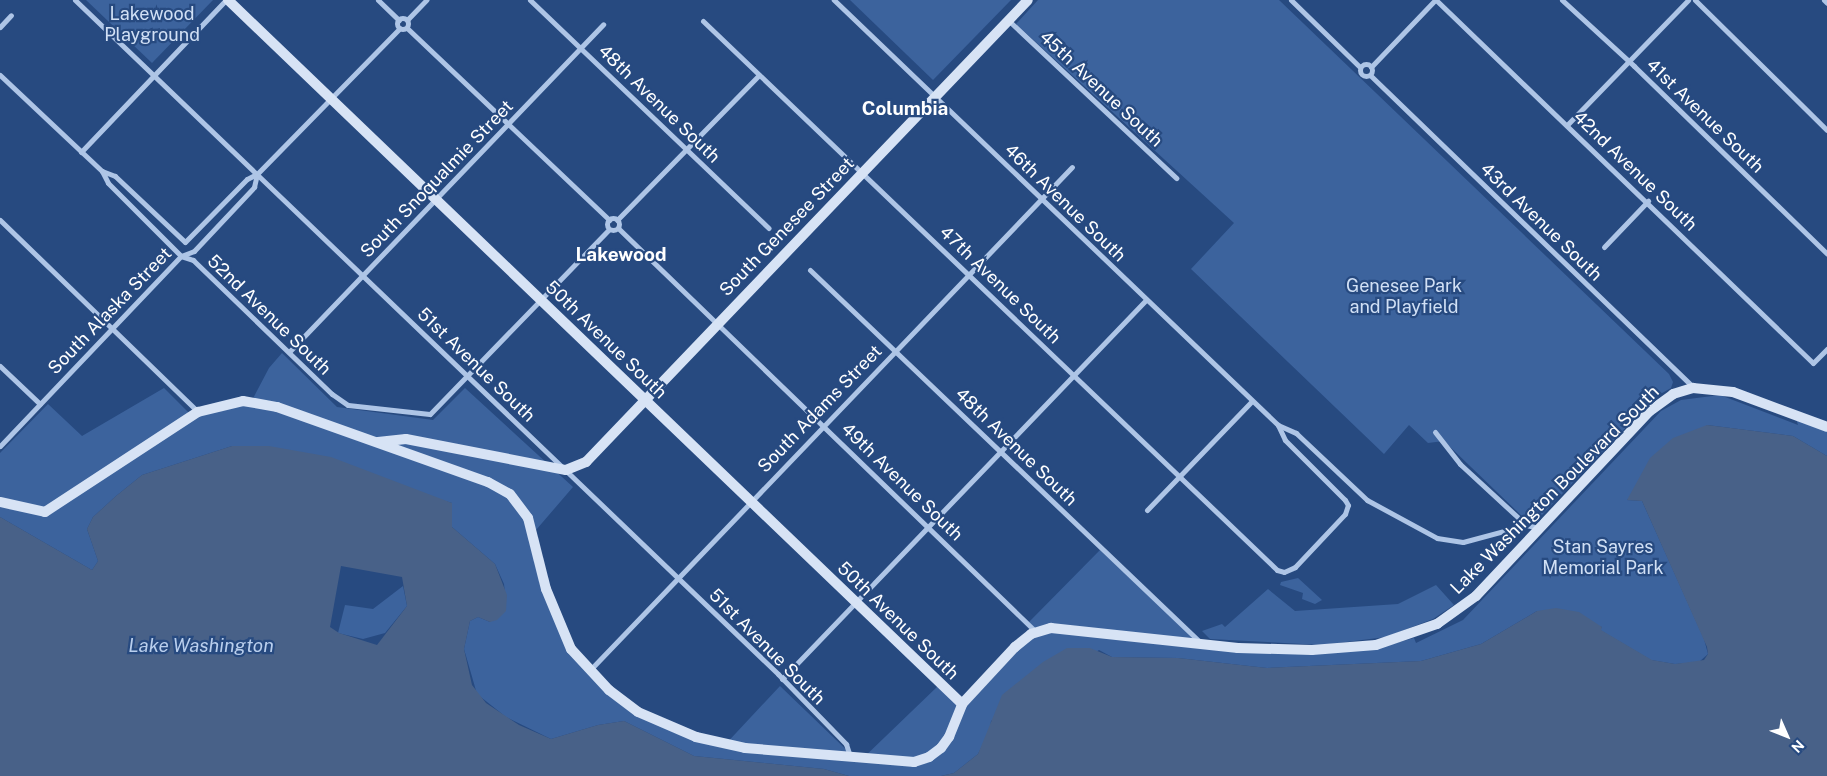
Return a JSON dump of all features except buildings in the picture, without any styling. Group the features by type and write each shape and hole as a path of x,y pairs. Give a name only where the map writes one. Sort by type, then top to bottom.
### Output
{"main road":[{"name":"50th Avenue South","path":"227,0 962,704"},
{"name":"South Genesee Street","path":"566,470 576,469 591,458 934,96 1028,0"},
{"name":"Lake Washington Boulevard South","path":"0,502 37,512 51,509 198,412 229,402 260,402 488,482 518,501 528,518 553,609 571,649 589,671 638,712 696,737 745,748 909,762 929,757 949,737 962,704 1015,647 1036,632 1064,627 1202,644 1257,648 1342,649 1411,635 1437,624 1476,596 1660,402 1693,388 1733,392 1827,427"},
{"path":"378,442 406,439 566,470"}],"street":[{"name":"51st Avenue South","path":"75,0 782,679 846,744 850,756"},
{"path":"81,152 227,0"},
{"path":"378,0 399,20 400,28 407,28 609,220 617,220 759,75"},
{"path":"407,28 408,20 426,0"},
{"name":"48th Avenue South","path":"530,0 769,228"},
{"name":"46th Avenue South","path":"834,0 1252,401 1278,425 1296,432 1367,500 1437,538 1463,542 1526,525 1539,528"},
{"path":"1291,0 1360,67 1365,64 1371,66"},
{"path":"1370,75 1371,66 1436,0"},
{"name":"42nd Avenue South","path":"1436,0 1648,201 1813,363 1827,349"},
{"name":"41st Avenue South","path":"1562,0 1827,254"},
{"path":"1566,125 1688,0"},
{"path":"1695,0 1827,130"},
{"path":"1824,0 1827,3"},
{"path":"0,27 11,15"},
{"path":"399,20 408,20"},
{"name":"47th Avenue South","path":"703,20 1277,570"},
{"name":"45th Avenue South","path":"1008,20 1176,178"},
{"name":"South Snoqualmie Street","path":"289,352 437,200 603,24"},
{"name":"South Alaska Street","path":"182,241 188,241 247,180 257,174 400,28"},
{"name":"43rd Avenue South","path":"1360,67 1363,76 1370,75 1693,388"},
{"name":"52nd Avenue South","path":"0,75 102,171 115,176 182,241"},
{"name":"South Adams Street","path":"589,671 1072,167"},
{"name":"52nd Avenue South","path":"102,171 108,183 181,256 193,260 343,403 420,414 434,410 468,376"},
{"name":"South Alaska Street","path":"0,446 181,256 194,251 254,187 257,174"},
{"path":"1604,247 1648,201"},
{"path":"0,220 198,412"},
{"path":"609,220 609,229"},
{"path":"468,376 609,229 618,228 617,220"},
{"name":"49th Avenue South","path":"618,228 716,325 929,527 1036,632"},
{"name":"48th Avenue South","path":"810,270 1002,451 1202,644"},
{"path":"782,679 1146,300"},
{"path":"0,366 40,404"},
{"path":"1147,510 1252,401"},
{"name":"46th Avenue South","path":"1277,570 1284,572 1295,567 1345,514 1348,506 1345,500 1285,440 1278,425"},
{"path":"1435,432 1460,464 1526,525"}],"green space":[{"name":"Lakewood Playground","path":"86,0 213,0 152,63"},
{"path":"850,0 1011,0 933,80"},
{"name":"Genesee Park and Playfield","path":"1038,0 1279,0 1669,374 1673,382 1671,388 1655,397 1542,515 1525,519 1444,441 1428,443 1409,425 1384,454 1191,269 1234,223 1016,24"},
{"name":"Stan Sayres Memorial Park","path":"282,353 337,407 433,420 465,388 573,487 530,537 573,657 607,693 722,748 780,686 859,762 938,686 963,710 1028,640 1041,634 1029,622 1100,550 1205,648 1374,649 1414,638 1416,643 1463,620 1661,411 1681,400 1720,395 1798,425 1795,415 1827,427 1827,456 1793,436 1707,425 1627,500 1642,501 1704,639 1708,654 1699,662 1675,664 1651,660 1600,630 1602,627 1537,611 1481,644 1421,661 1267,668 1178,658 1112,657 1099,650 991,721 990,730 978,754 954,773 941,776 849,776 824,769 694,756 624,721 598,725 551,739 506,717 477,694 464,649 470,621 478,617 490,622 506,602 504,584 495,564 452,527 452,503 254,446 232,446 142,475 116,496 93,517 87,529 98,561 92,570 0,517 0,453 48,404 82,436 164,388 194,418 231,406 249,406 269,368"},
{"path":"1298,578 1322,600 1315,604 1302,599 1303,593 1280,585 1281,582"},
{"path":"1436,585 1454,605 1433,619 1386,637 1322,645 1210,639 1202,631 1222,624 1225,627 1268,589 1295,611 1398,604"},
{"path":"403,586 407,606 385,633 363,639 338,633 345,605 373,609"}],"water":[{"path":"1707,425 1793,436 1827,456 1827,776 941,776 954,773 978,754 1002,695 1043,662 1067,648 1090,648 1112,657 1178,658 1267,668 1421,661 1481,644 1537,611 1556,608 1579,612 1602,627 1601,630 1652,660 1675,664 1704,660 1708,654 1707,647 1642,501 1627,500 1650,458 1673,438"},
{"name":"Lake Washington","path":"232,446 269,446 331,457 452,503 452,527 495,564 507,595 506,611 497,620 490,622 478,617 470,621 464,649 472,685 486,703 519,725 551,739 598,725 624,721 694,756 824,769 849,776 0,776 0,517 92,570 98,561 87,529 93,517 142,475","holes":["341,566 402,577 407,606 377,645 339,633 330,627"]}],"district":[{"name":"Columbia","path":"905,109"},
{"name":"Lakewood","path":"621,255"}]}
